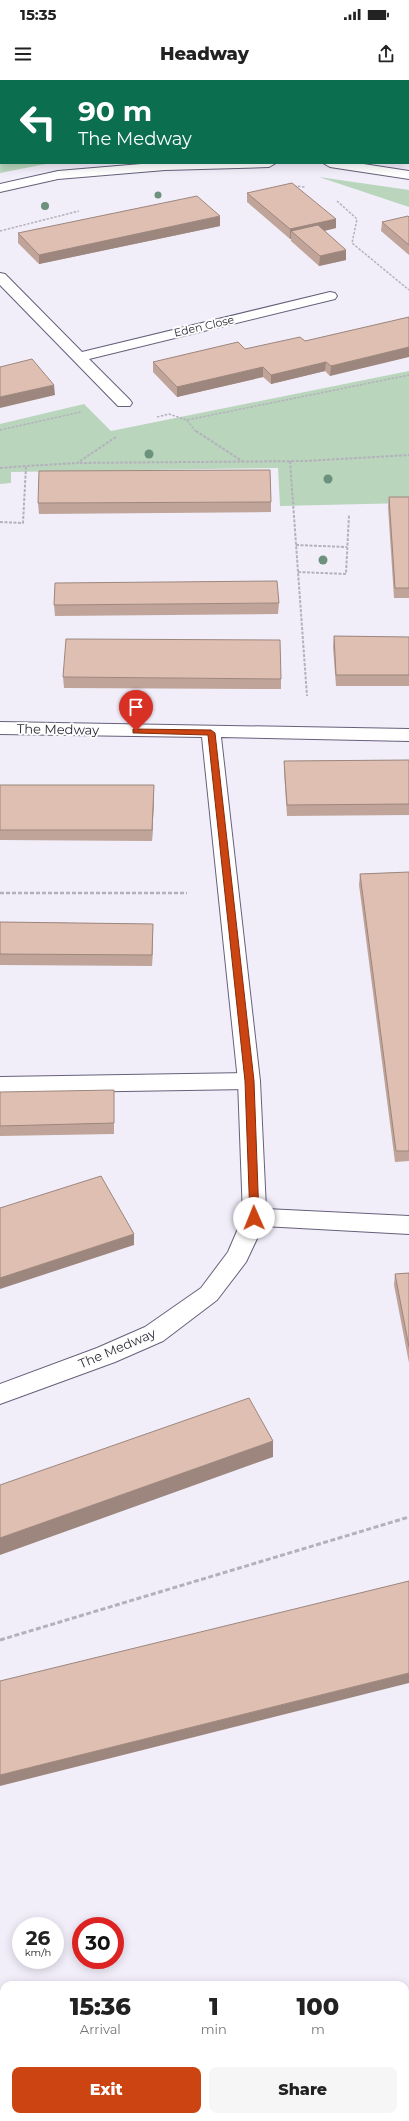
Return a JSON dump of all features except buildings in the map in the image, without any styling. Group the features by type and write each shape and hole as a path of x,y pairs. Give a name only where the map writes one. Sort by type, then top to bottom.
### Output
{"main road":[{"path":"0,188 58,175 165,166 234,164"},
{"path":"337,164 409,175"},
{"path":"0,277 124,403"},
{"name":"Eden Close","path":"80,357 330,296"},
{"name":"The Medway","path":"0,728 211,733 409,735"},
{"name":"The Medway","path":"0,1394 106,1355 154,1334 209,1294 238,1256 254,1218 249,1081 211,733"},
{"path":"0,1085 249,1081"},
{"path":"254,1218 409,1225"}],"path":[{"path":"287,186 311,187"},
{"path":"335,200 357,219 352,242 409,290"},
{"path":"0,231 84,209"},
{"path":"77,463 141,420 169,414 187,420 409,375"},
{"path":"0,430 124,403 141,420"},
{"path":"187,420 197,433 243,462"},
{"path":"0,468 77,463 290,461 409,455"},
{"path":"290,461 310,734"},
{"path":"0,522 23,523 26,466"},
{"path":"298,572 346,574 349,515"},
{"path":"296,545 348,547"},
{"path":"0,893 229,893"},
{"path":"0,1640 409,1517"}],"green space":[{"path":"0,164 46,164 0,173"},
{"path":"319,177 409,190 409,207"},
{"path":"409,371 409,503 280,506 278,468 11,472 11,483 0,484 0,424 84,404 111,431"}],"route":[{"path":"136,731 211,733 249,1081 254,1176 254,1218"}]}
